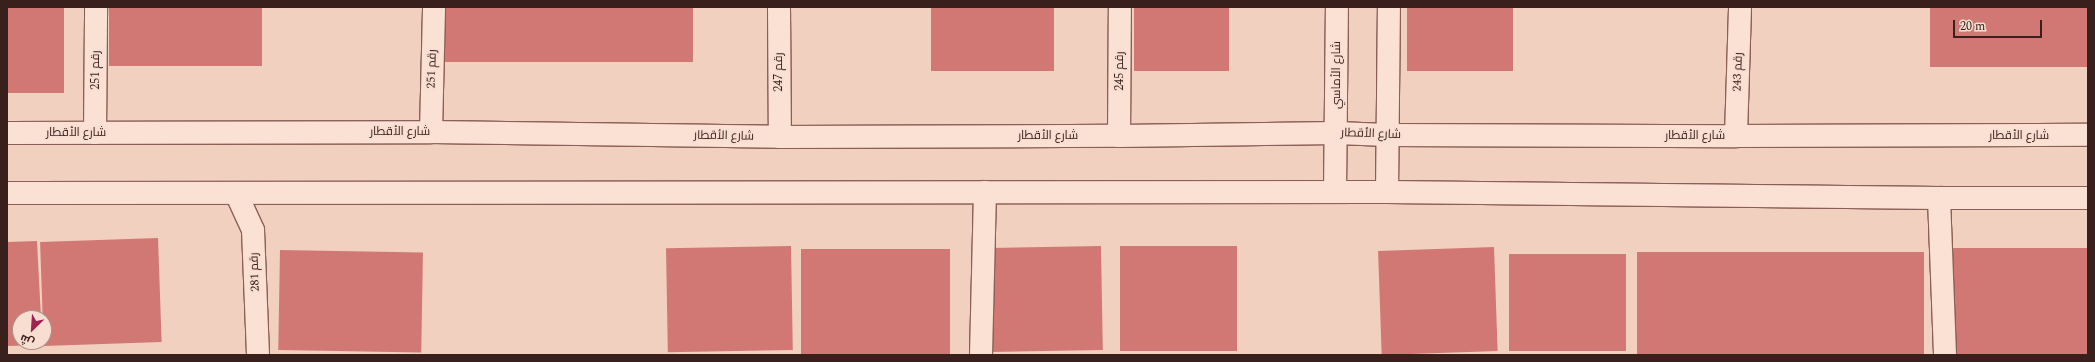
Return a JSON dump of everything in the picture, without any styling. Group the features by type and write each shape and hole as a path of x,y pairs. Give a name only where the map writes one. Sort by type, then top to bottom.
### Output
{"street":[{"name":"رقم 251","path":"95,133 96,7"},
{"name":"رقم 251","path":"431,132 434,7"},
{"name":"رقم 247","path":"779,7 780,137"},
{"name":"رقم 245","path":"1119,136 1120,7"},
{"name":"شارع الأماسي","path":"1335,192 1337,133 1337,7"},
{"path":"1387,192 1389,7"},
{"name":"رقم 243","path":"1736,136 1740,7"},
{"name":"شارع الأقطار","path":"7,133 431,132 780,137 1119,136 1337,133 1387,135 1736,136 2088,135"},
{"path":"981,355 985,192"},
{"path":"7,193 1387,192 1939,198 2088,198"},
{"name":"رقم 281","path":"236,194 253,230 258,355"},
{"path":"1939,198 1945,355"}],"building":[{"path":"7,7 64,7 64,93 7,93"},
{"path":"109,7 262,7 262,66 109,66"},
{"path":"444,7 693,7 693,62 444,62"},
{"path":"931,7 1054,7 1054,71 931,71"},
{"path":"1134,7 1229,7 1229,71 1134,71"},
{"path":"1407,7 1513,7 1513,71 1407,71"},
{"path":"1930,7 2088,7 2088,67 1930,67"},
{"path":"158,238 162,342 52,346 52,310 42,310 40,242"},
{"path":"37,241 41,310 12,310 12,346 7,346 7,242"},
{"path":"791,246 793,350 668,352 666,248"},
{"path":"1101,246 1103,350 989,352 987,248"},
{"path":"1120,246 1237,246 1237,351 1120,351"},
{"path":"1494,247 1498,351 1382,355 1378,251"},
{"path":"1950,248 2088,248 2088,355 1950,355"},
{"path":"801,249 950,249 950,355 801,355"},
{"path":"280,250 423,252 421,352 278,350"},
{"path":"1637,252 1924,252 1924,354 1637,354"},
{"path":"1509,254 1626,254 1626,351 1509,351"}]}
